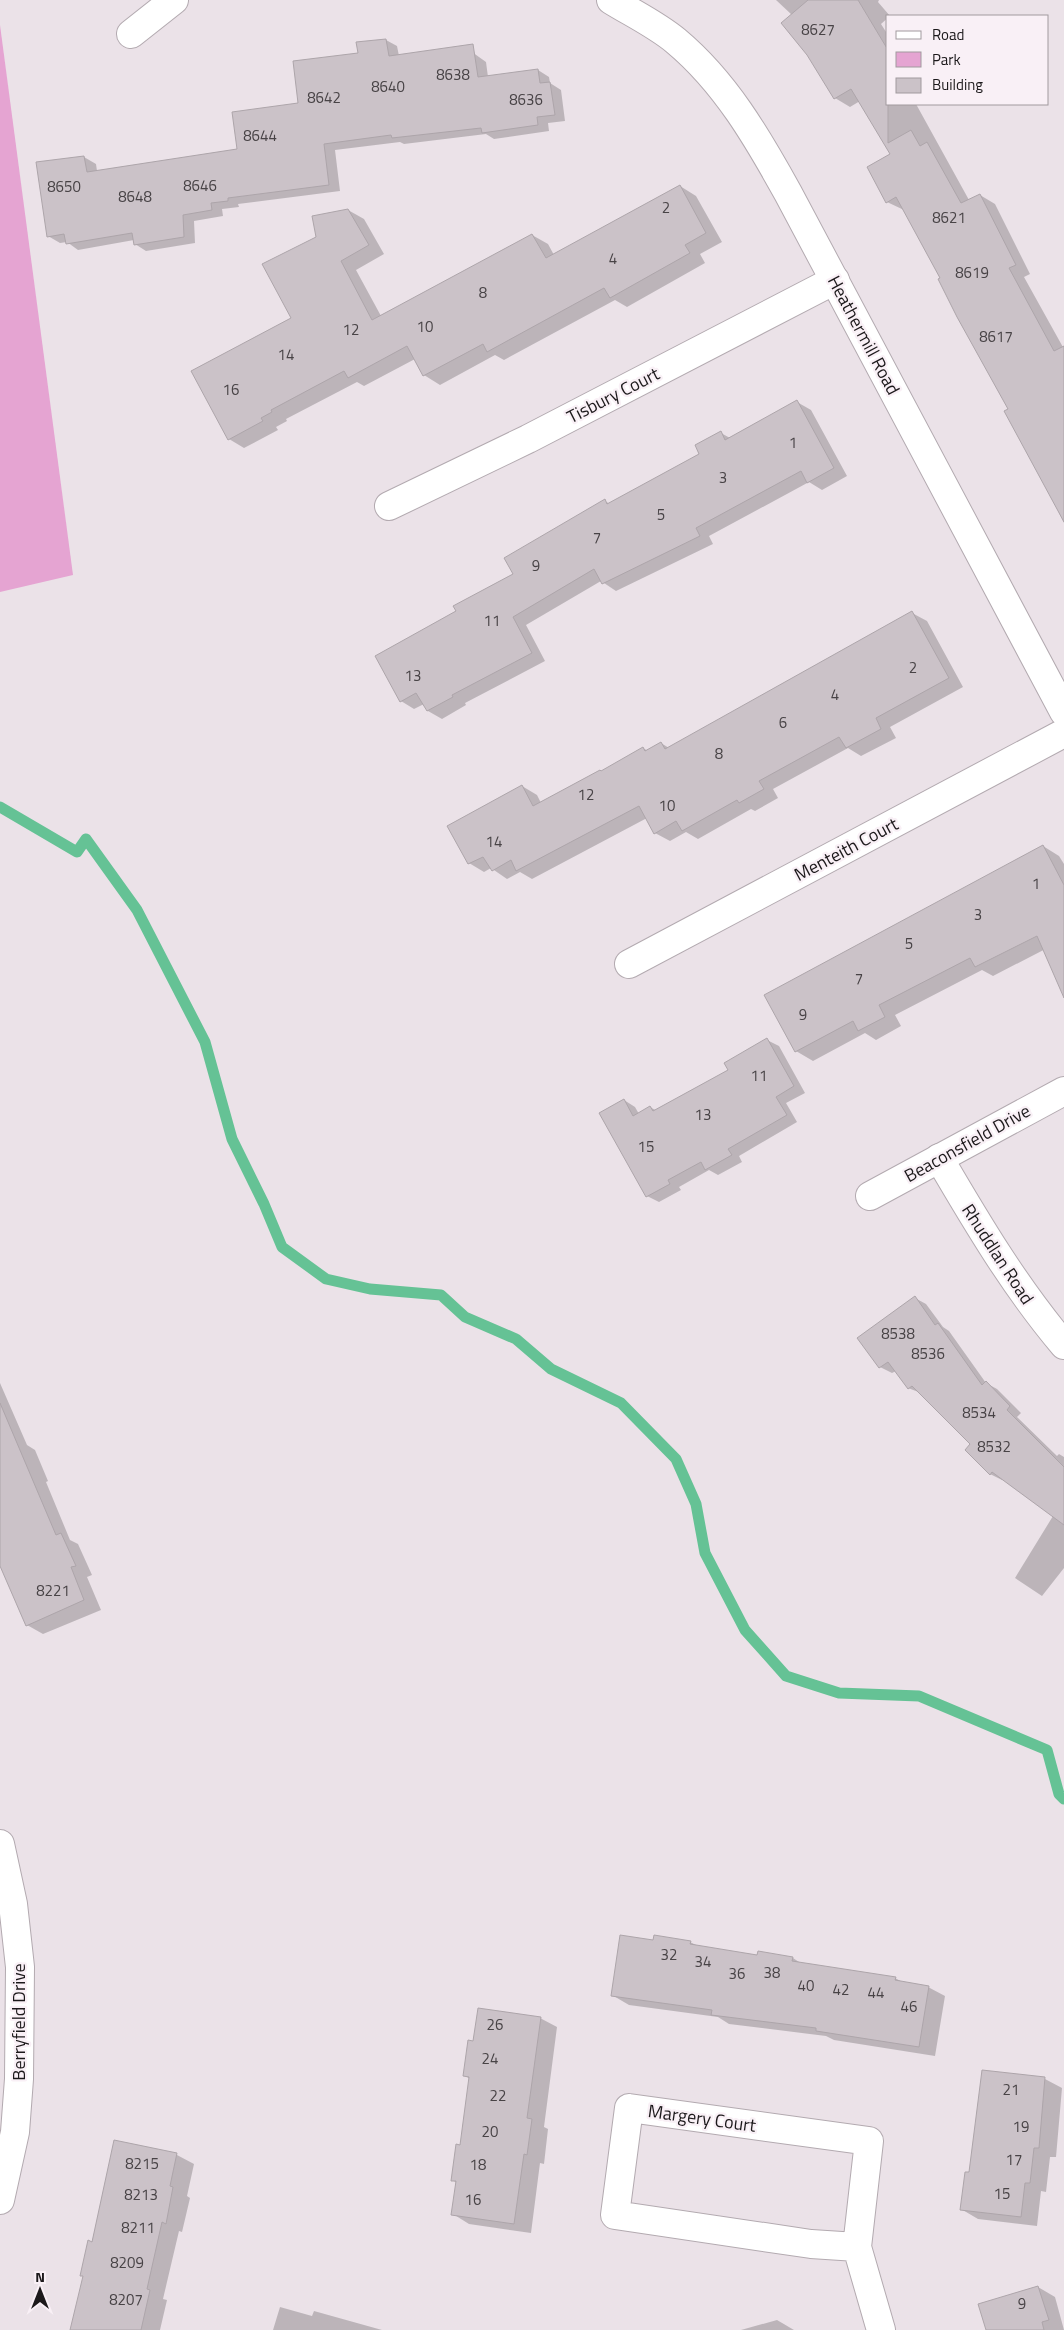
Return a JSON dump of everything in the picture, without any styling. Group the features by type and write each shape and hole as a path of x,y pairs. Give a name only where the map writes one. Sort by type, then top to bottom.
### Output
{"street":[{"path":"131,34 174,0"},
{"name":"Heathermill Road","path":"611,0 675,40 713,79 751,127 835,280 1064,712"},
{"name":"Tisbury Court","path":"389,506 528,439 835,280"},
{"name":"Menteith Court","path":"629,964 1064,733"},
{"name":"Beaconsfield Drive","path":"870,1196 1064,1091"},
{"name":"Rhuddlan Road","path":"940,1158 979,1227 1033,1308 1064,1344"},
{"name":"Berryfield Drive","path":"0,1844 13,1904 20,1967 19,2079 15,2132 0,2200"},
{"name":"Margery Court","path":"857,2247 811,2244 615,2215 629,2108 869,2141 857,2247 881,2330"}],"green space":[{"path":"0,25 73,575 0,592"}],"building":[{"path":"808,0 858,0 886,47 888,143 911,130 920,146 927,142 961,203 980,194 1016,265 1009,268 1054,351 1064,346 1064,522 1004,411 1008,409 957,317 938,279 940,278 896,197 886,203 867,167 890,154 851,89 834,99 807,55 781,23"},
{"path":"386,39 389,56 473,44 478,77 538,69 540,83 550,82 555,115 537,117 538,125 482,133 481,128 392,138 391,135 324,144 329,185 228,198 228,201 211,203 212,210 183,215 184,237 134,245 132,233 66,244 64,234 47,237 36,162 84,156 87,172 237,149 232,112 298,103 293,61 358,53 356,42"},
{"path":"680,185 706,233 685,245 690,253 610,298 604,288 487,352 483,344 423,376 407,346 348,378 344,371 271,410 272,412 261,418 263,421 228,440 191,371 291,318 262,264 316,237 312,216 348,209 369,245 341,261 372,320 532,234 546,258"},
{"path":"797,400 834,468 807,483 801,471 696,528 700,536 602,584 594,569 513,617 532,653 452,695 453,697 427,711 416,693 400,702 375,656 456,611 453,606 513,574 504,558 605,499 607,504 699,454 695,445 721,431 725,440"},
{"path":"912,611 949,678 876,718 881,729 846,748 839,737 759,781 764,789 739,803 737,800 682,831 676,821 654,834 639,806 516,871 511,860 492,871 483,857 468,864 447,826 522,785 533,806 643,747 645,751 661,742 665,749"},
{"path":"1043,845 1064,885 1064,998 1037,936 975,967 970,958 879,1005 885,1017 858,1031 853,1021 795,1052 764,995"},
{"path":"767,1038 794,1086 776,1097 787,1115 728,1149 732,1155 705,1170 701,1162 668,1180 670,1184 646,1197 599,1113 624,1099 633,1116 650,1106 653,1111 728,1070 724,1063"},
{"path":"915,1296 935,1325 938,1323 982,1385 986,1381 1010,1406 1007,1410 1064,1467 1064,1525 992,1472 990,1475 965,1450 970,1444 912,1386 908,1389 888,1362 879,1368 857,1338"},
{"path":"0,1403 56,1535 61,1533 76,1566 71,1567 84,1600 26,1626 0,1566"},
{"path":"620,1935 653,1940 654,1935 691,1941 690,1944 757,1955 758,1951 793,1957 792,1961 896,1977 895,1980 929,1986 919,2047 816,2031 816,2028 711,2015 712,2010 611,1996"},
{"path":"478,2008 541,2017 527,2118 532,2119 527,2155 524,2154 514,2224 451,2215 456,2181 451,2181 456,2144 460,2145 469,2077 463,2076 468,2040 473,2041"},
{"path":"982,2070 1045,2077 1039,2148 1034,2148 1030,2183 1025,2183 1021,2217 960,2210 965,2172 969,2172"},
{"path":"114,2140 177,2153 170,2186 173,2187 166,2224 162,2222 147,2289 150,2290 141,2330 70,2330 83,2276 80,2276 88,2240 92,2242"},
{"path":"1038,2286 1049,2320 1042,2322 1044,2330 986,2330 978,2304"}],"waterway":[{"path":"0,807 77,852 86,839 137,910 205,1042 232,1139 264,1204 282,1247 326,1279 370,1289 441,1295 465,1317 516,1339 551,1369 621,1403 676,1459 696,1504 705,1553 745,1630 786,1676 839,1693 919,1696 1047,1750 1059,1794 1064,1799"}]}
